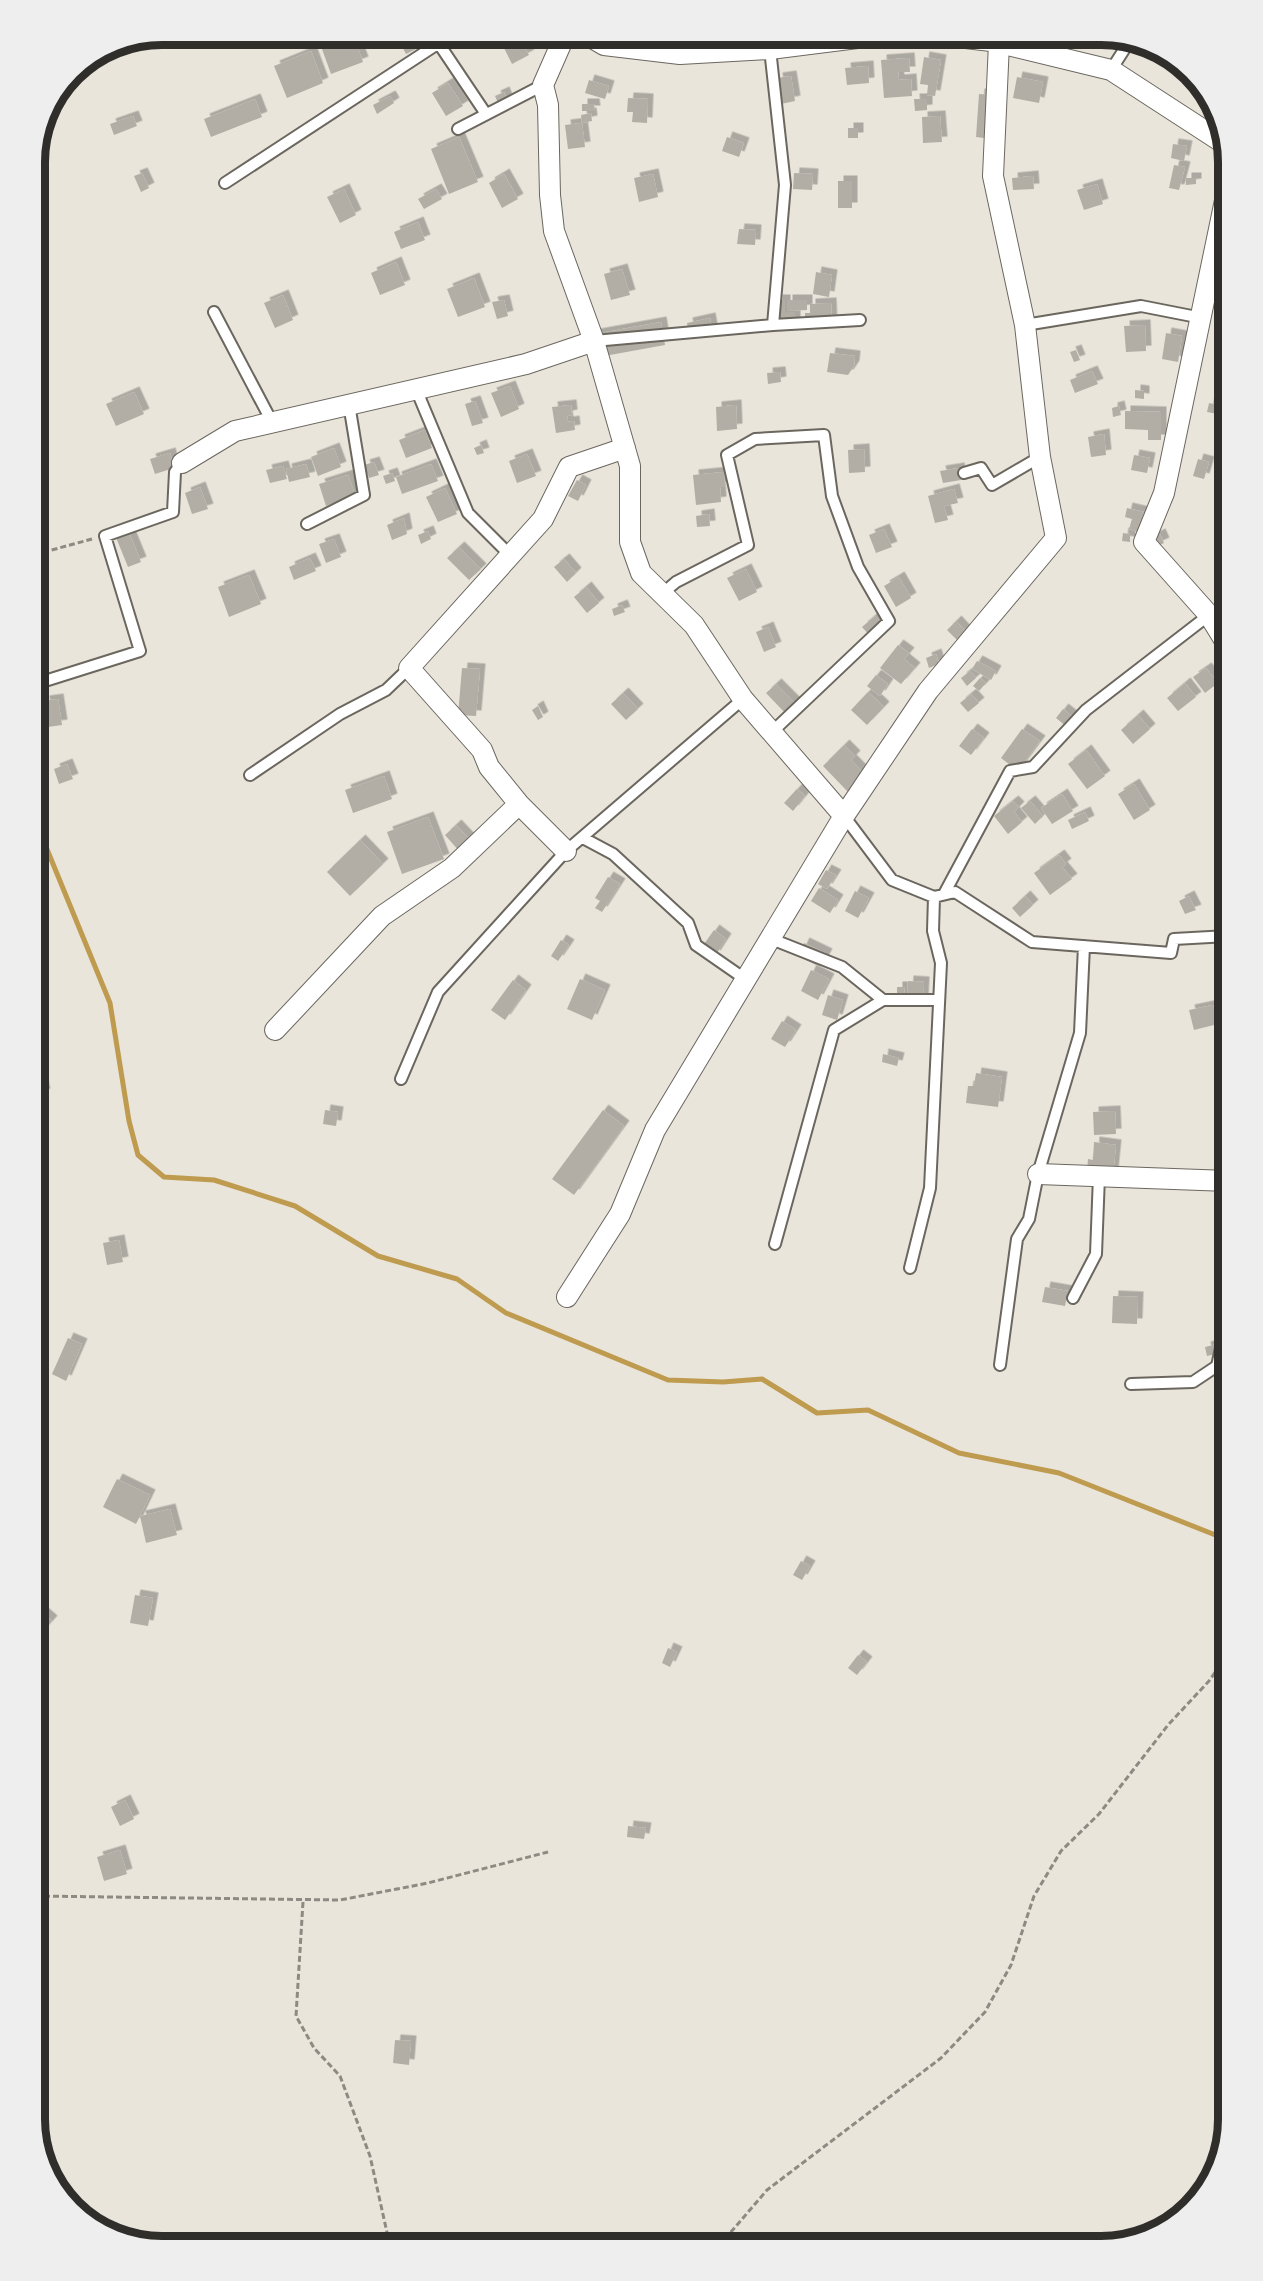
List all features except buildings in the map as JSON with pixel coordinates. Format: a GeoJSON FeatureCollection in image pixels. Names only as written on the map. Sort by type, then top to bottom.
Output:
{"type":"FeatureCollection","features":[{"type":"Feature","properties":{"kind":"street"},"geometry":{"type":"LineString","coordinates":[[561,45],[543,85],[548,105],[550,195],[554,231],[594,341],[630,466],[630,542],[641,573],[694,625],[743,699],[844,816]]}},
{"type":"Feature","properties":{"kind":"street"},"geometry":{"type":"LineString","coordinates":[[635,45],[680,54],[802,45]]}},
{"type":"Feature","properties":{"kind":"street"},"geometry":{"type":"LineString","coordinates":[[567,1297],[620,1214],[655,1130],[844,816],[928,691],[1056,538],[1040,456],[1025,325],[993,176],[993,45]]}},
{"type":"Feature","properties":{"kind":"street"},"geometry":{"type":"LineString","coordinates":[[1013,45],[1111,70],[1216,138]]}},
{"type":"Feature","properties":{"kind":"street"},"geometry":{"type":"LineString","coordinates":[[1218,237],[1164,493],[1144,542],[1209,615],[1218,630]]}},
{"type":"Feature","properties":{"kind":"street"},"geometry":{"type":"LineString","coordinates":[[182,463],[235,430],[526,364],[594,341]]}},
{"type":"Feature","properties":{"kind":"street"},"geometry":{"type":"LineString","coordinates":[[566,851],[519,804],[489,767],[482,750],[409,668],[543,519],[569,467],[625,448]]}},
{"type":"Feature","properties":{"kind":"street"},"geometry":{"type":"LineString","coordinates":[[275,1030],[382,916],[452,868],[519,804]]}},
{"type":"Feature","properties":{"kind":"street"},"geometry":{"type":"LineString","coordinates":[[1038,1174],[1218,1180]]}},
{"type":"Feature","properties":{"kind":"lane"},"geometry":{"type":"LineString","coordinates":[[225,183],[427,45]]}},
{"type":"Feature","properties":{"kind":"lane"},"geometry":{"type":"LineString","coordinates":[[440,45],[486,114]]}},
{"type":"Feature","properties":{"kind":"lane"},"geometry":{"type":"LineString","coordinates":[[1111,70],[1126,47]]}},
{"type":"Feature","properties":{"kind":"lane"},"geometry":{"type":"LineString","coordinates":[[770,49],[785,185],[773,325]]}},
{"type":"Feature","properties":{"kind":"lane"},"geometry":{"type":"LineString","coordinates":[[458,129],[543,85]]}},
{"type":"Feature","properties":{"kind":"lane"},"geometry":{"type":"LineString","coordinates":[[1025,325],[1141,306],[1202,318]]}},
{"type":"Feature","properties":{"kind":"lane"},"geometry":{"type":"LineString","coordinates":[[214,312],[272,422]]}},
{"type":"Feature","properties":{"kind":"lane"},"geometry":{"type":"LineString","coordinates":[[594,341],[773,325],[860,320]]}},
{"type":"Feature","properties":{"kind":"lane"},"geometry":{"type":"LineString","coordinates":[[416,389],[468,513],[510,555]]}},
{"type":"Feature","properties":{"kind":"lane"},"geometry":{"type":"LineString","coordinates":[[307,524],[364,495],[349,404]]}},
{"type":"Feature","properties":{"kind":"lane"},"geometry":{"type":"LineString","coordinates":[[662,594],[676,582],[748,545],[728,455],[754,439],[824,435],[832,496],[858,567],[889,621],[772,732]]}},
{"type":"Feature","properties":{"kind":"lane"},"geometry":{"type":"LineString","coordinates":[[964,473],[981,468],[992,485],[1040,456]]}},
{"type":"Feature","properties":{"kind":"lane"},"geometry":{"type":"LineString","coordinates":[[48,680],[140,651],[105,536],[173,512],[175,472],[182,463]]}},
{"type":"Feature","properties":{"kind":"lane"},"geometry":{"type":"LineString","coordinates":[[910,1268],[930,1188],[941,963],[933,931],[939,896],[1010,771],[1033,766],[1086,710],[1209,615]]}},
{"type":"Feature","properties":{"kind":"lane"},"geometry":{"type":"LineString","coordinates":[[250,774],[340,714],[386,690],[409,668]]}},
{"type":"Feature","properties":{"kind":"lane"},"geometry":{"type":"LineString","coordinates":[[401,1079],[438,992],[566,851],[743,699]]}},
{"type":"Feature","properties":{"kind":"lane"},"geometry":{"type":"LineString","coordinates":[[844,816],[892,880],[939,896],[955,892],[1032,942],[1171,953],[1174,939],[1218,937]]}},
{"type":"Feature","properties":{"kind":"lane"},"geometry":{"type":"LineString","coordinates":[[583,838],[613,854],[688,923],[696,945],[745,979]]}},
{"type":"Feature","properties":{"kind":"lane"},"geometry":{"type":"LineString","coordinates":[[769,938],[842,967],[883,1000]]}},
{"type":"Feature","properties":{"kind":"lane"},"geometry":{"type":"LineString","coordinates":[[1000,1365],[1017,1239],[1029,1219],[1038,1174],[1080,1033],[1084,946]]}},
{"type":"Feature","properties":{"kind":"lane"},"geometry":{"type":"LineString","coordinates":[[775,1244],[834,1030],[883,1000],[939,1000]]}},
{"type":"Feature","properties":{"kind":"lane"},"geometry":{"type":"LineString","coordinates":[[1074,1298],[1096,1254],[1099,1176]]}},
{"type":"Feature","properties":{"kind":"lane"},"geometry":{"type":"LineString","coordinates":[[1131,1384],[1193,1382],[1217,1366],[1218,1362]]}},
{"type":"Feature","properties":{"kind":"path"},"geometry":{"type":"LineString","coordinates":[[45,552],[105,536]]}},
{"type":"Feature","properties":{"kind":"path"},"geometry":{"type":"LineString","coordinates":[[728,2236],[767,2190],[941,2058],[985,2012],[1011,1965],[1034,1896],[1061,1851],[1099,1814],[1168,1725],[1218,1668]]}},
{"type":"Feature","properties":{"kind":"path"},"geometry":{"type":"LineString","coordinates":[[45,1896],[225,1897],[303,1901],[371,1895],[548,1852]]}},
{"type":"Feature","properties":{"kind":"path"},"geometry":{"type":"LineString","coordinates":[[303,1901],[296,2016],[314,2049],[340,2076],[370,2156],[388,2236]]}},
{"type":"Feature","properties":{"kind":"waterway"},"geometry":{"type":"LineString","coordinates":[[45,844],[110,1003],[129,1121],[138,1155],[164,1177],[214,1180],[295,1206],[378,1256],[457,1279],[506,1313],[668,1380],[723,1382],[762,1379],[817,1413],[868,1410],[959,1453],[1059,1473],[1218,1536]]}}]}
